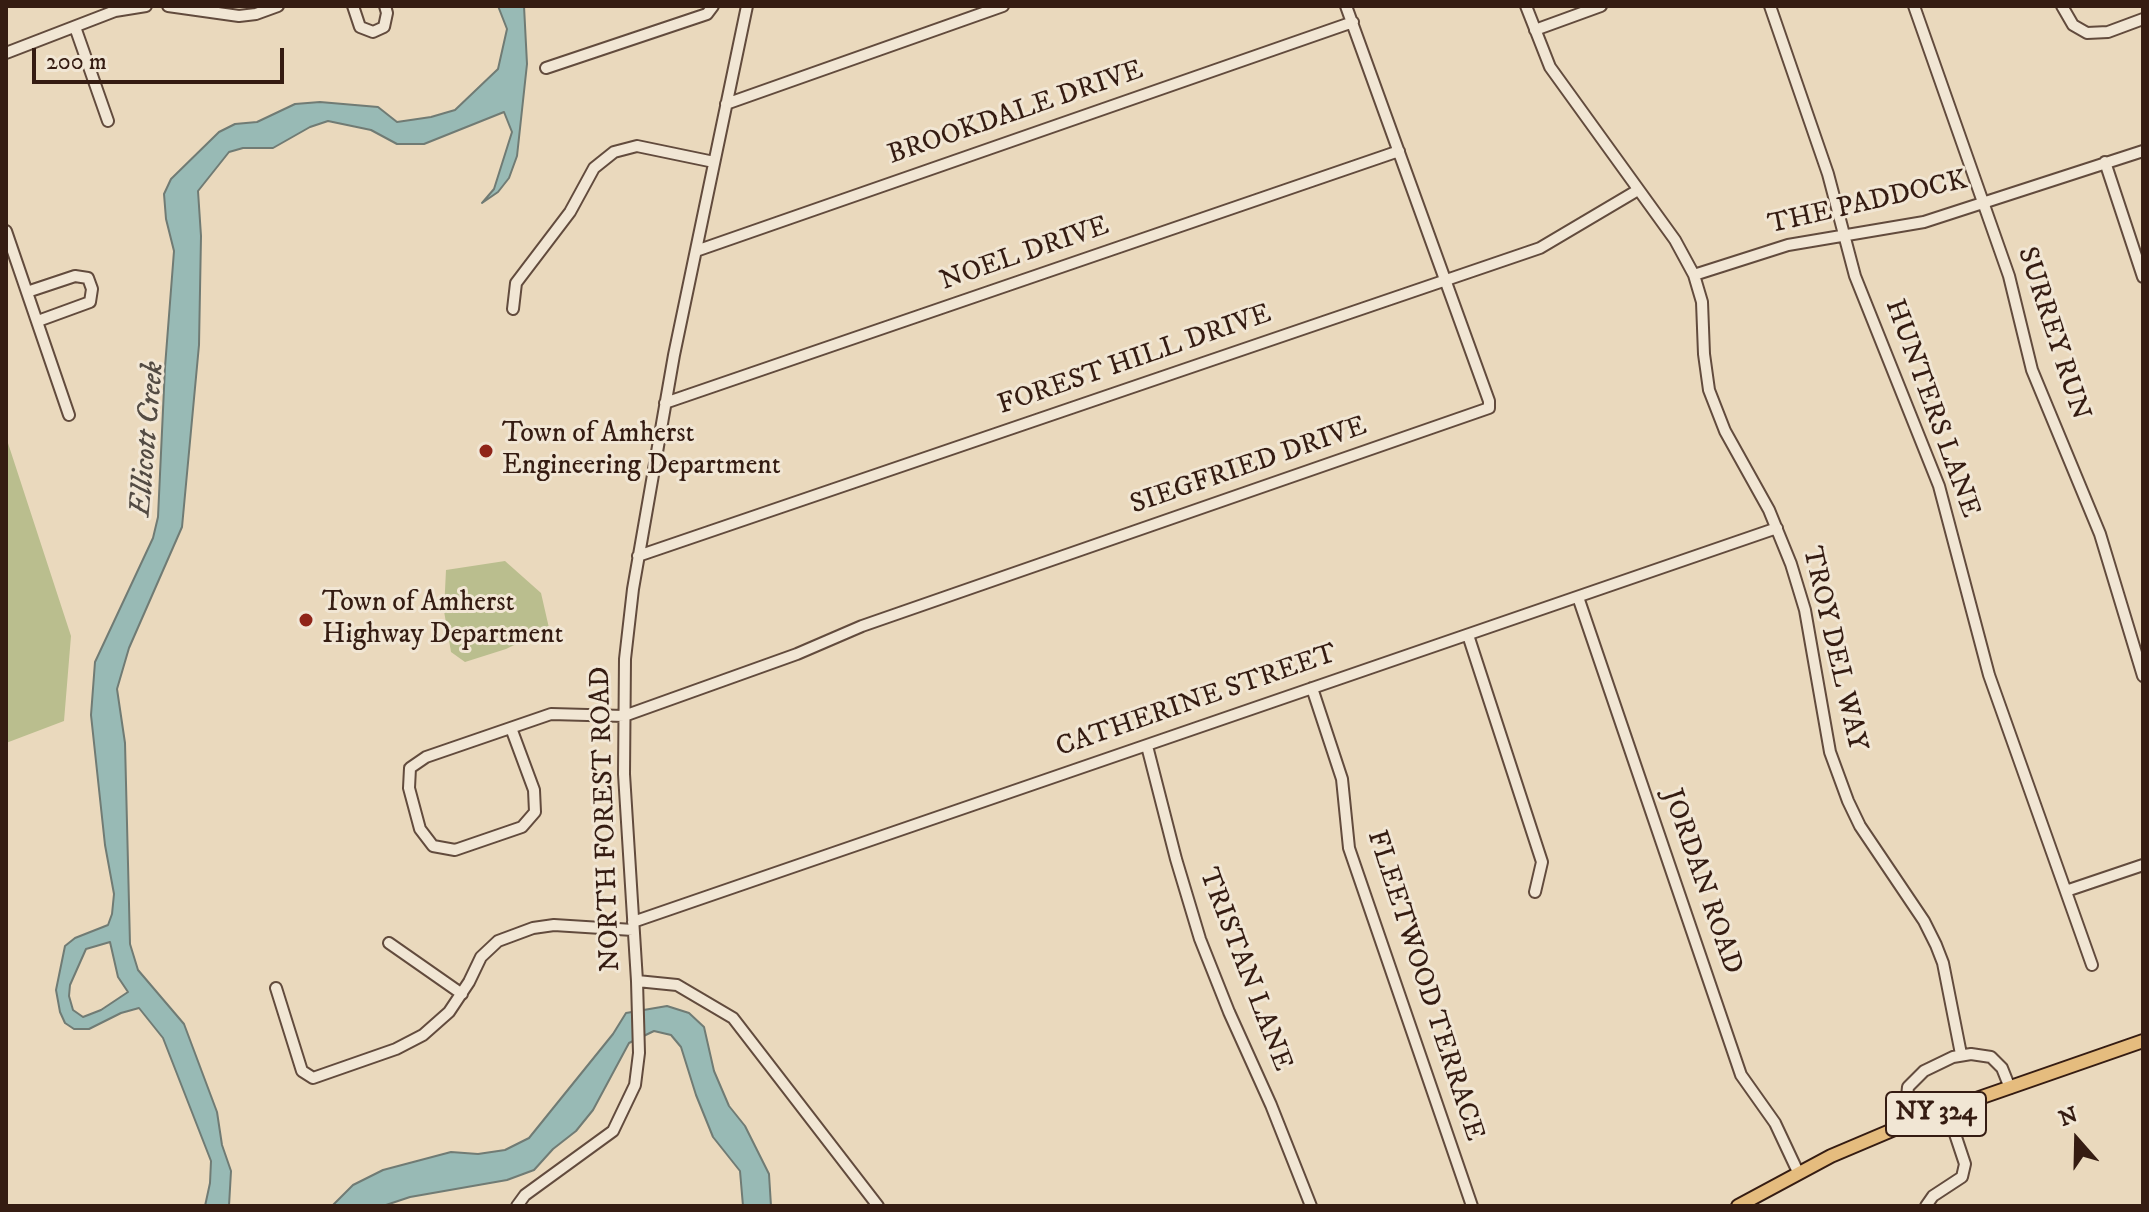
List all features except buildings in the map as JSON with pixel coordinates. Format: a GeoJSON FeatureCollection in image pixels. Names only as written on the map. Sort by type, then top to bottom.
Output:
{"type":"FeatureCollection","features":[{"type":"Feature","properties":{"kind":"main road","name":"NY 324"},"geometry":{"type":"LineString","coordinates":[[1738,1206],[1798,1172],[1916,1120],[2143,1041]]}},
{"type":"Feature","properties":{"kind":"street"},"geometry":{"type":"LineString","coordinates":[[6,53],[115,11],[146,6]]}},
{"type":"Feature","properties":{"kind":"street"},"geometry":{"type":"LineString","coordinates":[[168,6],[239,16],[278,6]]}},
{"type":"Feature","properties":{"kind":"street"},"geometry":{"type":"LineString","coordinates":[[353,6],[360,27],[373,32],[384,27],[385,6]]}},
{"type":"Feature","properties":{"kind":"street"},"geometry":{"type":"LineString","coordinates":[[546,68],[707,14],[713,6]]}},
{"type":"Feature","properties":{"kind":"street","name":"NORTH FOREST ROAD"},"geometry":{"type":"LineString","coordinates":[[517,1206],[525,1195],[613,1131],[635,1085],[639,1053],[624,716],[625,659],[638,556],[665,403],[747,6]]}},
{"type":"Feature","properties":{"kind":"street"},"geometry":{"type":"LineString","coordinates":[[726,104],[1003,6]]}},
{"type":"Feature","properties":{"kind":"street","name":"SIEGFRIED DRIVE"},"geometry":{"type":"LineString","coordinates":[[624,716],[797,654],[862,626],[1482,413],[1489,408],[1346,6]]}},
{"type":"Feature","properties":{"kind":"street","name":"TROY DEL WAY"},"geometry":{"type":"LineString","coordinates":[[1526,6],[1550,67],[1675,240],[1694,275],[1702,302],[1709,390],[1725,431],[1777,528],[1805,610],[1830,752],[1860,826],[1924,921],[1936,945],[1943,963],[1961,1054]]}},
{"type":"Feature","properties":{"kind":"street"},"geometry":{"type":"LineString","coordinates":[[1535,30],[1601,6]]}},
{"type":"Feature","properties":{"kind":"street","name":"HUNTERS LANE"},"geometry":{"type":"LineString","coordinates":[[1770,6],[1828,174],[1855,276],[1939,486],[1989,675],[2092,965]]}},
{"type":"Feature","properties":{"kind":"street","name":"SURREY RUN"},"geometry":{"type":"LineString","coordinates":[[1914,6],[2009,276],[2032,370],[2100,534],[2143,676]]}},
{"type":"Feature","properties":{"kind":"street"},"geometry":{"type":"LineString","coordinates":[[2062,6],[2073,25],[2087,33],[2108,32],[2143,19]]}},
{"type":"Feature","properties":{"kind":"street","name":"BROOKDALE DRIVE"},"geometry":{"type":"LineString","coordinates":[[696,251],[1353,22]]}},
{"type":"Feature","properties":{"kind":"street"},"geometry":{"type":"LineString","coordinates":[[75,27],[108,121]]}},
{"type":"Feature","properties":{"kind":"street"},"geometry":{"type":"LineString","coordinates":[[513,309],[516,283],[570,212],[594,168],[614,152],[637,146],[714,162]]}},
{"type":"Feature","properties":{"kind":"street","name":"NOEL DRIVE"},"geometry":{"type":"LineString","coordinates":[[665,403],[1399,151]]}},
{"type":"Feature","properties":{"kind":"street","name":"THE PADDOCK"},"geometry":{"type":"LineString","coordinates":[[1694,275],[1788,245],[1924,222],[2143,151]]}},
{"type":"Feature","properties":{"kind":"street"},"geometry":{"type":"LineString","coordinates":[[2105,162],[2143,277]]}},
{"type":"Feature","properties":{"kind":"street","name":"FOREST HILL DRIVE"},"geometry":{"type":"LineString","coordinates":[[638,556],[1540,248],[1638,190]]}},
{"type":"Feature","properties":{"kind":"street"},"geometry":{"type":"LineString","coordinates":[[6,231],[69,415]]}},
{"type":"Feature","properties":{"kind":"street"},"geometry":{"type":"LineString","coordinates":[[27,292],[75,276],[88,278],[92,289],[90,302],[38,321]]}},
{"type":"Feature","properties":{"kind":"street","name":"CATHERINE STREET"},"geometry":{"type":"LineString","coordinates":[[633,926],[1777,528]]}},
{"type":"Feature","properties":{"kind":"street","name":"JORDAN ROAD"},"geometry":{"type":"LineString","coordinates":[[1578,597],[1741,1075],[1775,1123],[1798,1172]]}},
{"type":"Feature","properties":{"kind":"street"},"geometry":{"type":"LineString","coordinates":[[1468,635],[1542,862],[1535,892]]}},
{"type":"Feature","properties":{"kind":"street","name":"FLEETWOOD TERRACE"},"geometry":{"type":"LineString","coordinates":[[1312,688],[1342,779],[1349,848],[1472,1206]]}},
{"type":"Feature","properties":{"kind":"street"},"geometry":{"type":"LineString","coordinates":[[511,728],[534,790],[535,812],[522,827],[455,850],[433,846],[420,829],[409,788],[410,768],[426,757],[551,714],[624,716]]}},
{"type":"Feature","properties":{"kind":"street","name":"TRISTAN LANE"},"geometry":{"type":"LineString","coordinates":[[1147,746],[1176,859],[1204,949],[1311,1206]]}},
{"type":"Feature","properties":{"kind":"street"},"geometry":{"type":"LineString","coordinates":[[2066,891],[2143,865]]}},
{"type":"Feature","properties":{"kind":"street"},"geometry":{"type":"LineString","coordinates":[[276,988],[302,1071],[313,1078],[408,1044],[437,1025],[462,994],[481,957],[498,941],[533,928],[554,925],[633,926]]}},
{"type":"Feature","properties":{"kind":"street"},"geometry":{"type":"LineString","coordinates":[[389,943],[462,994]]}},
{"type":"Feature","properties":{"kind":"street"},"geometry":{"type":"LineString","coordinates":[[637,981],[677,985],[733,1018],[878,1206]]}},
{"type":"Feature","properties":{"kind":"street"},"geometry":{"type":"LineString","coordinates":[[1916,1120],[1907,1097],[1908,1087],[1914,1079],[1941,1061],[1961,1054],[1981,1055],[1998,1061],[2010,1088]]}},
{"type":"Feature","properties":{"kind":"street"},"geometry":{"type":"LineString","coordinates":[[1926,1206],[1933,1196],[1962,1177],[1965,1164],[1947,1110]]}},
{"type":"Feature","properties":{"kind":"green space"},"geometry":{"type":"Polygon","coordinates":[[[6,437],[71,636],[64,721],[6,743],[6,437]]]}},
{"type":"Feature","properties":{"kind":"green space"},"geometry":{"type":"Polygon","coordinates":[[[505,561],[541,593],[549,628],[506,649],[465,662],[451,652],[444,611],[446,570],[505,561]]]}},
{"type":"Feature","properties":{"kind":"water"},"geometry":{"type":"Polygon","coordinates":[[[498,6],[524,6],[527,64],[517,156],[509,178],[498,192],[482,203],[494,189],[512,132],[504,112],[424,144],[397,144],[371,130],[328,121],[310,127],[273,148],[243,148],[229,152],[198,191],[201,236],[199,345],[182,527],[129,648],[117,689],[125,743],[130,944],[138,970],[184,1024],[217,1112],[222,1145],[231,1171],[229,1206],[205,1206],[211,1161],[163,1038],[139,1008],[89,1029],[74,1029],[65,1023],[56,990],[65,946],[75,938],[108,925],[112,914],[114,894],[105,845],[91,715],[95,662],[153,538],[158,517],[174,251],[164,194],[171,179],[219,132],[235,124],[257,122],[295,104],[320,102],[378,107],[397,122],[455,110],[498,69],[507,29],[498,6]],[[110,942],[86,949],[70,985],[73,1010],[83,1017],[101,1010],[128,992],[118,977],[110,942]]]}},
{"type":"Feature","properties":{"kind":"water"},"geometry":{"type":"Polygon","coordinates":[[[667,1006],[689,1013],[704,1027],[714,1071],[729,1106],[745,1126],[769,1174],[771,1206],[743,1206],[740,1171],[713,1137],[681,1047],[671,1035],[654,1031],[629,1043],[593,1110],[576,1131],[553,1149],[534,1170],[507,1180],[410,1197],[383,1206],[332,1206],[353,1185],[383,1170],[451,1152],[478,1154],[505,1150],[529,1138],[613,1034],[626,1013],[667,1006]]]}},
{"type":"Feature","properties":{"kind":"place","name":"Town of Amherst Engineering Department"},"geometry":{"type":"Point","coordinates":[486,451]}},
{"type":"Feature","properties":{"kind":"place","name":"Town of Amherst Highway Department"},"geometry":{"type":"Point","coordinates":[306,620]}},
{"type":"Feature","properties":{"kind":"water label","name":"Ellicott Creek"},"geometry":{"type":"Point","coordinates":[149,439]}}]}
